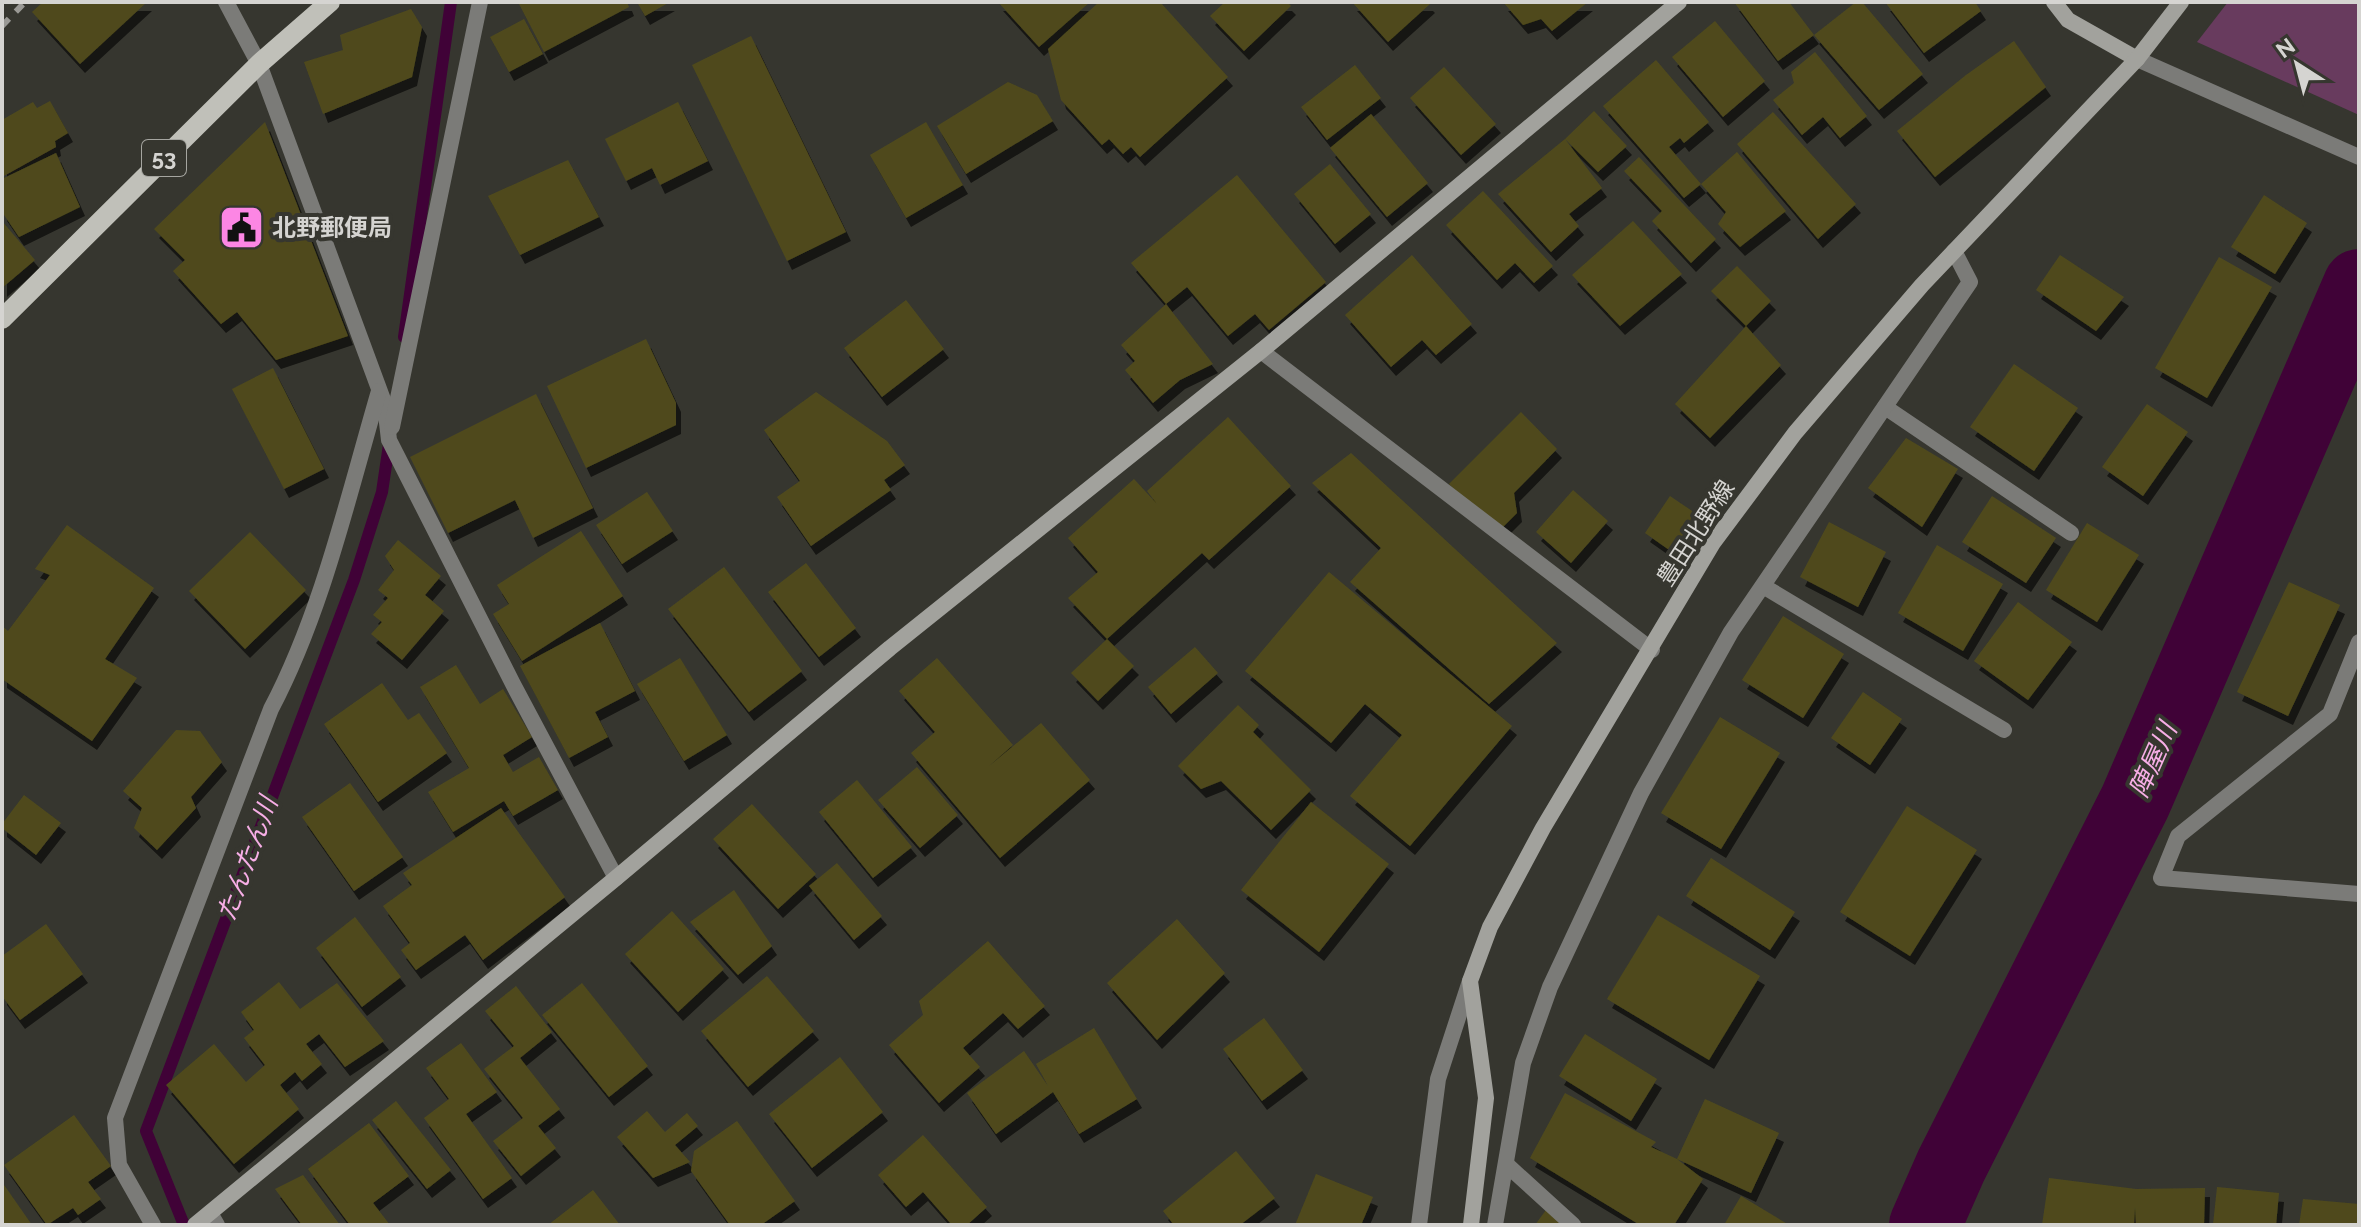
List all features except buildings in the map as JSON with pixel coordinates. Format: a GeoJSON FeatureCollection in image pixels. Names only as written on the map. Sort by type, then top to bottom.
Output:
{"type":"FeatureCollection","features":[{"type":"Feature","properties":{"kind":"main road","name":"53"},"geometry":{"type":"LineString","coordinates":[[2,319],[259,64],[330,2]]}},
{"type":"Feature","properties":{"kind":"street"},"geometry":{"type":"LineString","coordinates":[[226,2],[259,64],[382,398],[389,440],[616,878]]}},
{"type":"Feature","properties":{"kind":"street"},"geometry":{"type":"LineString","coordinates":[[389,440],[480,2]]}},
{"type":"Feature","properties":{"kind":"street"},"geometry":{"type":"LineString","coordinates":[[205,1221],[890,648],[1261,351],[1679,2]]}},
{"type":"Feature","properties":{"kind":"street"},"geometry":{"type":"LineString","coordinates":[[2054,2],[2068,20],[2137,59],[2354,155]]}},
{"type":"Feature","properties":{"kind":"street","name":"豊田北野線"},"geometry":{"type":"LineString","coordinates":[[1471,1225],[1486,1098],[1470,981],[1490,927],[1543,828],[1652,650],[1713,543],[1795,433],[1954,251],[2137,59],[2181,2]]}},
{"type":"Feature","properties":{"kind":"street"},"geometry":{"type":"LineString","coordinates":[[1495,1225],[1523,1063],[1550,987],[1641,793],[1731,632],[1970,282],[1954,251]]}},
{"type":"Feature","properties":{"kind":"street"},"geometry":{"type":"LineString","coordinates":[[1261,351],[1652,650]]}},
{"type":"Feature","properties":{"kind":"street"},"geometry":{"type":"LineString","coordinates":[[153,1225],[119,1165],[115,1118],[271,709],[292,668],[382,398]]}},
{"type":"Feature","properties":{"kind":"street"},"geometry":{"type":"LineString","coordinates":[[1885,407],[2071,533]]}},
{"type":"Feature","properties":{"kind":"street"},"geometry":{"type":"LineString","coordinates":[[1763,586],[2004,730]]}},
{"type":"Feature","properties":{"kind":"street"},"geometry":{"type":"LineString","coordinates":[[2359,642],[2330,714],[2178,836],[2161,878],[2359,894]]}},
{"type":"Feature","properties":{"kind":"street"},"geometry":{"type":"LineString","coordinates":[[1419,1225],[1438,1079],[1470,981]]}},
{"type":"Feature","properties":{"kind":"street"},"geometry":{"type":"LineString","coordinates":[[1506,1164],[1573,1225]]}},
{"type":"Feature","properties":{"kind":"shaded area"},"geometry":{"type":"Polygon","coordinates":[[[2228,2],[2359,2],[2359,115],[2197,42],[2228,2]]]}},
{"type":"Feature","properties":{"kind":"waterway"},"geometry":{"type":"LineString","coordinates":[[404,337],[451,2]]}},
{"type":"Feature","properties":{"kind":"waterway","name":"陣屋川"},"geometry":{"type":"LineString","coordinates":[[1925,1225],[1951,1166],[2135,802],[2359,285]]}},
{"type":"Feature","properties":{"kind":"waterway","name":"たんたん川"},"geometry":{"type":"LineString","coordinates":[[184,1225],[146,1131],[354,580],[382,492],[390,438]]}},
{"type":"Feature","properties":{"kind":"railway"},"geometry":{"type":"LineString","coordinates":[[2,26],[25,2]]}},
{"type":"Feature","properties":{"kind":"place","name":"北野郵便局"},"geometry":{"type":"Point","coordinates":[241,228]}}]}
